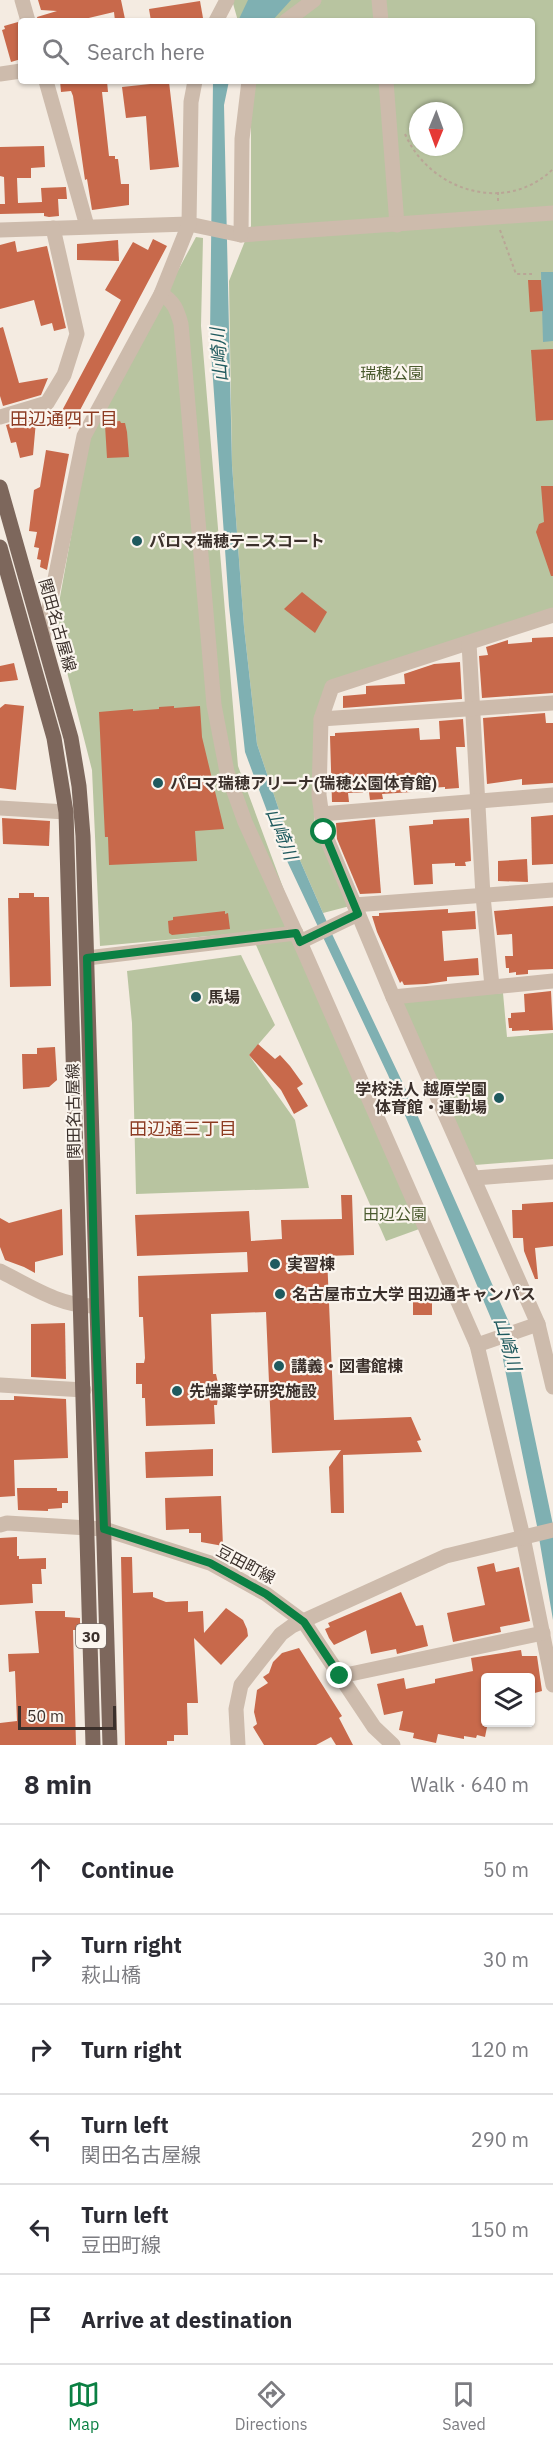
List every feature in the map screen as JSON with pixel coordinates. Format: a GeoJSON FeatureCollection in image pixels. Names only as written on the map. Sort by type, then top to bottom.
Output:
{"type":"FeatureCollection","features":[{"type":"Feature","properties":{"kind":"main road","name":"関田名古屋線"},"geometry":{"type":"LineString","coordinates":[[0,487],[71,738],[79,786],[83,836],[87,958],[88,1306],[84,1390],[93,1745]]}},
{"type":"Feature","properties":{"kind":"main road","name":"関田名古屋線"},"geometry":{"type":"LineString","coordinates":[[0,547],[54,738],[66,812],[88,1306],[104,1529],[110,1745]]}},
{"type":"Feature","properties":{"kind":"street"},"geometry":{"type":"LineString","coordinates":[[22,0],[27,18]]}},
{"type":"Feature","properties":{"kind":"street"},"geometry":{"type":"LineString","coordinates":[[218,18],[227,0]]}},
{"type":"Feature","properties":{"kind":"street"},"geometry":{"type":"LineString","coordinates":[[290,18],[314,0]]}},
{"type":"Feature","properties":{"kind":"street"},"geometry":{"type":"LineString","coordinates":[[380,0],[381,18]]}},
{"type":"Feature","properties":{"kind":"street"},"geometry":{"type":"LineString","coordinates":[[0,74],[18,71]]}},
{"type":"Feature","properties":{"kind":"street"},"geometry":{"type":"LineString","coordinates":[[47,84],[87,226]]}},
{"type":"Feature","properties":{"kind":"street"},"geometry":{"type":"LineString","coordinates":[[43,639],[84,436],[161,294],[192,224],[191,102],[194,84]]}},
{"type":"Feature","properties":{"kind":"street"},"geometry":{"type":"LineString","coordinates":[[238,234],[242,139],[249,84]]}},
{"type":"Feature","properties":{"kind":"street"},"geometry":{"type":"LineString","coordinates":[[386,84],[397,225]]}},
{"type":"Feature","properties":{"kind":"street"},"geometry":{"type":"LineString","coordinates":[[0,230],[192,224],[238,234],[553,213]]}},
{"type":"Feature","properties":{"kind":"street"},"geometry":{"type":"LineString","coordinates":[[0,417],[47,404],[64,375],[77,334],[53,228]]}},
{"type":"Feature","properties":{"kind":"street"},"geometry":{"type":"LineString","coordinates":[[161,294],[170,299],[177,309],[181,324],[214,705],[227,772],[245,822],[301,938],[480,1344],[526,1536],[553,1685]]}},
{"type":"Feature","properties":{"kind":"street"},"geometry":{"type":"LineString","coordinates":[[553,615],[332,687],[321,719],[319,795],[324,832],[354,913],[475,1178],[535,1325],[553,1387]]}},
{"type":"Feature","properties":{"kind":"street"},"geometry":{"type":"LineString","coordinates":[[469,643],[483,896],[492,986]]}},
{"type":"Feature","properties":{"kind":"street"},"geometry":{"type":"LineString","coordinates":[[321,719],[553,703]]}},
{"type":"Feature","properties":{"kind":"street"},"geometry":{"type":"LineString","coordinates":[[321,814],[553,795]]}},
{"type":"Feature","properties":{"kind":"street"},"geometry":{"type":"LineString","coordinates":[[0,808],[66,812]]}},
{"type":"Feature","properties":{"kind":"street"},"geometry":{"type":"LineString","coordinates":[[87,958],[301,938],[354,913],[483,896],[553,891]]}},
{"type":"Feature","properties":{"kind":"street"},"geometry":{"type":"LineString","coordinates":[[393,997],[553,981]]}},
{"type":"Feature","properties":{"kind":"street"},"geometry":{"type":"LineString","coordinates":[[475,1178],[553,1172]]}},
{"type":"Feature","properties":{"kind":"street"},"geometry":{"type":"LineString","coordinates":[[0,1271],[60,1300],[88,1306]]}},
{"type":"Feature","properties":{"kind":"street"},"geometry":{"type":"LineString","coordinates":[[480,1344],[535,1325]]}},
{"type":"Feature","properties":{"kind":"street"},"geometry":{"type":"LineString","coordinates":[[0,1385],[84,1390]]}},
{"type":"Feature","properties":{"kind":"street","name":"豆田町線"},"geometry":{"type":"LineString","coordinates":[[0,1525],[104,1529],[210,1563],[266,1594],[304,1622],[374,1727],[393,1745]]}},
{"type":"Feature","properties":{"kind":"street"},"geometry":{"type":"LineString","coordinates":[[238,1745],[236,1709],[241,1685],[281,1634],[292,1626],[446,1556],[553,1530]]}},
{"type":"Feature","properties":{"kind":"street"},"geometry":{"type":"LineString","coordinates":[[340,1676],[543,1633]]}},
{"type":"Feature","properties":{"kind":"path"},"geometry":{"type":"LineString","coordinates":[[403,129],[418,157],[442,179],[468,190],[498,192],[527,187],[553,170]]}},
{"type":"Feature","properties":{"kind":"path"},"geometry":{"type":"LineString","coordinates":[[498,192],[499,212]]}},
{"type":"Feature","properties":{"kind":"path"},"geometry":{"type":"LineString","coordinates":[[500,222],[501,235],[516,274],[532,274]]}},
{"type":"Feature","properties":{"kind":"green space","name":"瑞穂公園"},"geometry":{"type":"Polygon","coordinates":[[[232,0],[553,0],[553,615],[332,687],[321,719],[314,828],[350,906],[323,913],[282,819],[257,744],[244,627],[232,465],[229,281],[251,226],[251,84],[535,84],[535,18],[237,18],[232,0]]]}},
{"type":"Feature","properties":{"kind":"green space"},"geometry":{"type":"Polygon","coordinates":[[[196,237],[203,238],[201,326],[238,766],[298,928],[100,946],[92,770],[55,625],[89,436],[196,237]]]}},
{"type":"Feature","properties":{"kind":"green space","name":"田辺公園"},"geometry":{"type":"Polygon","coordinates":[[[294,938],[422,1228],[386,1241],[256,945],[294,938]]]}},
{"type":"Feature","properties":{"kind":"green space"},"geometry":{"type":"Polygon","coordinates":[[[241,955],[275,1025],[249,1055],[295,1120],[309,1188],[136,1194],[132,1023],[127,971],[241,955]]]}},
{"type":"Feature","properties":{"kind":"green space","name":"学校法人 越原学園 体育館・運動場"},"geometry":{"type":"Polygon","coordinates":[[[503,993],[507,1037],[553,1033],[553,1159],[475,1165],[401,1000],[503,993]]]}},
{"type":"Feature","properties":{"kind":"water"},"geometry":{"type":"Polygon","coordinates":[[[248,0],[291,0],[275,18],[239,18],[248,0]]]}},
{"type":"Feature","properties":{"kind":"water","name":"山崎川"},"geometry":{"type":"Polygon","coordinates":[[[213,84],[228,84],[224,105],[232,465],[244,627],[257,744],[282,819],[333,936],[408,1094],[512,1329],[553,1525],[553,1620],[537,1526],[498,1335],[388,1075],[280,846],[245,752],[229,606],[210,337],[213,84]]]}},
{"type":"Feature","properties":{"kind":"water"},"geometry":{"type":"Polygon","coordinates":[[[541,272],[553,272],[553,341],[543,342],[541,272]]]}},
{"type":"Feature","properties":{"kind":"building"},"geometry":{"type":"Polygon","coordinates":[[[38,0],[121,0],[125,18],[115,18],[114,12],[89,18],[37,18],[57,11],[41,10],[38,0]]]}},
{"type":"Feature","properties":{"kind":"building"},"geometry":{"type":"Polygon","coordinates":[[[200,1],[203,18],[150,18],[149,9],[200,1]]]}},
{"type":"Feature","properties":{"kind":"building"},"geometry":{"type":"Polygon","coordinates":[[[18,22],[18,60],[11,62],[2,30],[5,29],[4,26],[18,22]]]}},
{"type":"Feature","properties":{"kind":"building"},"geometry":{"type":"Polygon","coordinates":[[[60,84],[107,84],[108,92],[102,92],[109,156],[115,156],[115,159],[118,159],[121,184],[129,184],[129,205],[92,210],[87,179],[85,180],[73,96],[71,91],[61,92],[60,84]]]}},
{"type":"Feature","properties":{"kind":"building"},"geometry":{"type":"Polygon","coordinates":[[[169,84],[179,167],[150,170],[146,116],[126,118],[122,87],[169,84]]]}},
{"type":"Feature","properties":{"kind":"building"},"geometry":{"type":"Polygon","coordinates":[[[44,146],[45,167],[31,168],[31,178],[17,178],[18,203],[42,202],[41,188],[66,187],[67,199],[58,199],[59,216],[44,216],[44,213],[0,214],[0,204],[5,204],[4,177],[0,176],[0,147],[44,146]]]}},
{"type":"Feature","properties":{"kind":"building"},"geometry":{"type":"Polygon","coordinates":[[[153,239],[167,246],[70,429],[56,422],[121,300],[105,290],[133,242],[148,250],[153,239]]]}},
{"type":"Feature","properties":{"kind":"building"},"geometry":{"type":"Polygon","coordinates":[[[118,240],[119,261],[77,260],[77,244],[118,240]]]}},
{"type":"Feature","properties":{"kind":"building"},"geometry":{"type":"Polygon","coordinates":[[[15,241],[17,252],[47,246],[66,328],[54,331],[52,323],[41,326],[34,300],[0,309],[0,245],[15,241]]]}},
{"type":"Feature","properties":{"kind":"building"},"geometry":{"type":"Polygon","coordinates":[[[528,280],[541,280],[543,311],[530,312],[528,280]]]}},
{"type":"Feature","properties":{"kind":"building"},"geometry":{"type":"Polygon","coordinates":[[[3,327],[19,383],[48,378],[41,395],[3,406],[0,396],[0,328],[3,327]]]}},
{"type":"Feature","properties":{"kind":"building"},"geometry":{"type":"Polygon","coordinates":[[[553,349],[553,420],[536,421],[531,350],[553,349]]]}},
{"type":"Feature","properties":{"kind":"building"},"geometry":{"type":"Polygon","coordinates":[[[22,420],[36,421],[33,455],[20,458],[16,442],[11,443],[6,425],[22,420]]]}},
{"type":"Feature","properties":{"kind":"building"},"geometry":{"type":"Polygon","coordinates":[[[109,422],[125,423],[129,457],[107,458],[105,425],[110,425],[109,422]]]}},
{"type":"Feature","properties":{"kind":"building"},"geometry":{"type":"Polygon","coordinates":[[[46,450],[69,454],[47,570],[40,567],[41,560],[37,559],[39,548],[34,547],[37,532],[29,531],[34,490],[40,487],[46,450]]]}},
{"type":"Feature","properties":{"kind":"building"},"geometry":{"type":"Polygon","coordinates":[[[541,486],[553,486],[553,576],[551,576],[536,532],[539,524],[544,522],[541,486]]]}},
{"type":"Feature","properties":{"kind":"building"},"geometry":{"type":"Polygon","coordinates":[[[302,592],[327,612],[315,633],[284,609],[302,592]]]}},
{"type":"Feature","properties":{"kind":"building"},"geometry":{"type":"Polygon","coordinates":[[[553,637],[553,693],[482,698],[479,656],[488,655],[486,647],[508,640],[508,644],[532,642],[532,638],[553,637]]]}},
{"type":"Feature","properties":{"kind":"building"},"geometry":{"type":"Polygon","coordinates":[[[460,662],[462,699],[343,708],[343,696],[366,694],[366,686],[405,684],[404,674],[434,664],[460,662]]]}},
{"type":"Feature","properties":{"kind":"building"},"geometry":{"type":"Polygon","coordinates":[[[14,663],[18,680],[0,682],[0,666],[14,663]]]}},
{"type":"Feature","properties":{"kind":"building"},"geometry":{"type":"Polygon","coordinates":[[[5,704],[24,706],[16,790],[0,788],[0,708],[5,704]]]}},
{"type":"Feature","properties":{"kind":"building","name":"パロマ瑞穂アリーナ(瑞穂公園体育館)"},"geometry":{"type":"Polygon","coordinates":[[[174,706],[174,708],[200,706],[202,737],[224,829],[195,831],[197,861],[109,865],[108,837],[105,837],[99,712],[174,706]]]}},
{"type":"Feature","properties":{"kind":"building"},"geometry":{"type":"Polygon","coordinates":[[[545,713],[546,723],[553,723],[553,783],[522,785],[522,779],[487,784],[483,718],[545,713]]]}},
{"type":"Feature","properties":{"kind":"building"},"geometry":{"type":"Polygon","coordinates":[[[463,719],[465,747],[456,747],[459,788],[412,789],[412,792],[382,794],[383,799],[370,800],[369,792],[348,793],[349,802],[332,802],[330,736],[335,736],[335,733],[419,728],[420,740],[440,739],[439,721],[463,719]]]}},
{"type":"Feature","properties":{"kind":"building"},"geometry":{"type":"Polygon","coordinates":[[[553,815],[553,864],[532,865],[531,817],[553,815]]]}},
{"type":"Feature","properties":{"kind":"building"},"geometry":{"type":"Polygon","coordinates":[[[2,818],[50,821],[49,846],[3,844],[2,818]]]}},
{"type":"Feature","properties":{"kind":"building"},"geometry":{"type":"Polygon","coordinates":[[[469,818],[471,861],[465,862],[466,866],[455,866],[455,863],[432,864],[433,884],[414,885],[409,826],[433,824],[433,820],[469,818]]]}},
{"type":"Feature","properties":{"kind":"building"},"geometry":{"type":"Polygon","coordinates":[[[375,819],[381,893],[360,894],[337,839],[336,823],[375,819]]]}},
{"type":"Feature","properties":{"kind":"building"},"geometry":{"type":"Polygon","coordinates":[[[527,859],[528,882],[498,881],[498,861],[527,859]]]}},
{"type":"Feature","properties":{"kind":"building"},"geometry":{"type":"Polygon","coordinates":[[[19,893],[34,893],[34,897],[49,897],[51,986],[10,987],[8,898],[19,898],[19,893]]]}},
{"type":"Feature","properties":{"kind":"building"},"geometry":{"type":"Polygon","coordinates":[[[553,906],[553,969],[528,970],[528,974],[509,973],[505,956],[513,956],[512,934],[497,935],[494,911],[553,906]]]}},
{"type":"Feature","properties":{"kind":"building"},"geometry":{"type":"Polygon","coordinates":[[[448,909],[448,913],[475,911],[476,929],[442,931],[444,961],[478,958],[479,975],[447,977],[447,981],[426,984],[404,985],[402,981],[400,983],[372,916],[379,916],[379,913],[448,909]]]}},
{"type":"Feature","properties":{"kind":"building"},"geometry":{"type":"Polygon","coordinates":[[[225,911],[225,914],[228,913],[230,929],[172,935],[169,933],[168,921],[173,920],[173,917],[225,911]]]}},
{"type":"Feature","properties":{"kind":"building"},"geometry":{"type":"Polygon","coordinates":[[[551,991],[553,1030],[512,1031],[512,1028],[509,1028],[508,1018],[511,1018],[511,1013],[525,1012],[524,994],[551,991]]]}},
{"type":"Feature","properties":{"kind":"building"},"geometry":{"type":"Polygon","coordinates":[[[258,1044],[275,1059],[280,1055],[290,1066],[303,1084],[297,1088],[308,1106],[294,1114],[281,1090],[249,1055],[258,1044]]]}},
{"type":"Feature","properties":{"kind":"building"},"geometry":{"type":"Polygon","coordinates":[[[55,1047],[57,1080],[49,1087],[23,1089],[22,1054],[37,1054],[37,1048],[55,1047]]]}},
{"type":"Feature","properties":{"kind":"building"},"geometry":{"type":"Polygon","coordinates":[[[341,1195],[352,1195],[354,1255],[327,1256],[334,1420],[411,1417],[421,1440],[417,1441],[422,1452],[343,1455],[344,1513],[331,1513],[329,1467],[341,1450],[272,1453],[266,1312],[211,1314],[213,1374],[216,1374],[219,1388],[217,1405],[214,1405],[215,1424],[146,1426],[142,1384],[136,1384],[136,1363],[144,1363],[145,1358],[143,1317],[139,1317],[138,1276],[248,1272],[247,1252],[137,1256],[135,1215],[249,1211],[251,1241],[282,1239],[281,1220],[342,1219],[341,1195]]]}},
{"type":"Feature","properties":{"kind":"building"},"geometry":{"type":"Polygon","coordinates":[[[553,1202],[553,1246],[535,1248],[538,1279],[535,1279],[524,1251],[523,1238],[513,1238],[512,1210],[522,1210],[522,1204],[553,1202]]]}},
{"type":"Feature","properties":{"kind":"building"},"geometry":{"type":"Polygon","coordinates":[[[62,1209],[63,1255],[35,1262],[35,1273],[5,1260],[0,1247],[0,1218],[9,1223],[62,1209]]]}},
{"type":"Feature","properties":{"kind":"building"},"geometry":{"type":"Polygon","coordinates":[[[413,1300],[432,1300],[432,1315],[413,1315],[413,1300]]]}},
{"type":"Feature","properties":{"kind":"building"},"geometry":{"type":"Polygon","coordinates":[[[65,1323],[66,1379],[31,1377],[31,1324],[65,1323]]]}},
{"type":"Feature","properties":{"kind":"building"},"geometry":{"type":"Polygon","coordinates":[[[14,1396],[66,1399],[68,1458],[14,1460],[15,1496],[0,1497],[0,1400],[14,1400],[14,1396]]]}},
{"type":"Feature","properties":{"kind":"building"},"geometry":{"type":"Polygon","coordinates":[[[213,1449],[213,1476],[146,1478],[145,1452],[213,1449]]]}},
{"type":"Feature","properties":{"kind":"building"},"geometry":{"type":"Polygon","coordinates":[[[17,1488],[57,1488],[57,1491],[68,1491],[68,1503],[62,1503],[62,1508],[48,1509],[48,1511],[18,1510],[17,1488]]]}},
{"type":"Feature","properties":{"kind":"building"},"geometry":{"type":"Polygon","coordinates":[[[221,1496],[223,1546],[201,1542],[201,1533],[189,1533],[189,1529],[166,1530],[165,1498],[221,1496]]]}},
{"type":"Feature","properties":{"kind":"building"},"geometry":{"type":"Polygon","coordinates":[[[17,1537],[19,1559],[46,1558],[46,1569],[41,1569],[42,1584],[32,1584],[33,1603],[0,1605],[0,1538],[17,1537]]]}},
{"type":"Feature","properties":{"kind":"building"},"geometry":{"type":"Polygon","coordinates":[[[121,1557],[132,1557],[133,1593],[153,1592],[153,1597],[166,1602],[188,1601],[188,1612],[203,1611],[204,1633],[226,1608],[243,1620],[247,1629],[248,1636],[221,1665],[194,1638],[198,1703],[187,1703],[188,1735],[174,1735],[174,1741],[167,1741],[167,1745],[125,1745],[121,1557]]]}},
{"type":"Feature","properties":{"kind":"building"},"geometry":{"type":"Polygon","coordinates":[[[494,1563],[496,1572],[519,1567],[530,1621],[500,1627],[501,1632],[453,1642],[447,1613],[485,1605],[477,1567],[494,1563]]]}},
{"type":"Feature","properties":{"kind":"building"},"geometry":{"type":"Polygon","coordinates":[[[401,1592],[416,1626],[423,1625],[428,1646],[397,1654],[396,1649],[371,1654],[366,1630],[334,1645],[329,1638],[325,1629],[330,1627],[328,1623],[401,1592]]]}},
{"type":"Feature","properties":{"kind":"building"},"geometry":{"type":"Polygon","coordinates":[[[35,1611],[65,1611],[65,1617],[80,1618],[80,1630],[73,1630],[76,1745],[0,1745],[0,1723],[17,1721],[15,1671],[9,1672],[8,1654],[39,1653],[35,1611]]]}},
{"type":"Feature","properties":{"kind":"building"},"geometry":{"type":"Polygon","coordinates":[[[299,1648],[342,1716],[339,1718],[353,1745],[336,1745],[331,1737],[316,1745],[264,1745],[253,1727],[257,1724],[254,1712],[257,1690],[268,1683],[263,1677],[269,1673],[273,1662],[282,1653],[299,1648]]]}},
{"type":"Feature","properties":{"kind":"building"},"geometry":{"type":"Polygon","coordinates":[[[521,1650],[522,1656],[537,1656],[542,1691],[535,1693],[535,1673],[481,1673],[481,1727],[487,1727],[485,1737],[464,1736],[464,1739],[438,1734],[436,1743],[413,1738],[414,1733],[399,1730],[403,1711],[384,1715],[377,1684],[404,1678],[406,1689],[435,1683],[435,1679],[473,1671],[471,1658],[521,1650]]]}},
{"type":"Feature","properties":{"kind":"place","name":"パロマ瑞穂テニスコート"},"geometry":{"type":"Point","coordinates":[137,541]}},
{"type":"Feature","properties":{"kind":"place","name":"パロマ瑞穂アリーナ(瑞穂公園体育館)"},"geometry":{"type":"Point","coordinates":[158,783]}},
{"type":"Feature","properties":{"kind":"place","name":"馬場"},"geometry":{"type":"Point","coordinates":[196,997]}},
{"type":"Feature","properties":{"kind":"place","name":"学校法人 越原学園 体育館・運動場"},"geometry":{"type":"Point","coordinates":[499,1098]}},
{"type":"Feature","properties":{"kind":"place","name":"実習棟"},"geometry":{"type":"Point","coordinates":[275,1264]}},
{"type":"Feature","properties":{"kind":"place","name":"名古屋市立大学 田辺通キャンパス"},"geometry":{"type":"Point","coordinates":[280,1294]}},
{"type":"Feature","properties":{"kind":"place","name":"講義・図書館棟"},"geometry":{"type":"Point","coordinates":[279,1366]}},
{"type":"Feature","properties":{"kind":"place","name":"先端薬学研究施設"},"geometry":{"type":"Point","coordinates":[177,1391]}},
{"type":"Feature","properties":{"kind":"district","name":"田辺通四丁目"},"geometry":{"type":"Point","coordinates":[64,418]}},
{"type":"Feature","properties":{"kind":"district","name":"田辺通三丁目"},"geometry":{"type":"Point","coordinates":[183,1128]}},
{"type":"Feature","properties":{"kind":"route"},"geometry":{"type":"LineString","coordinates":[[324,832],[358,914],[300,942],[296,933],[87,958],[95,1306],[104,1529],[210,1563],[266,1594],[304,1622],[340,1676]]}}]}
